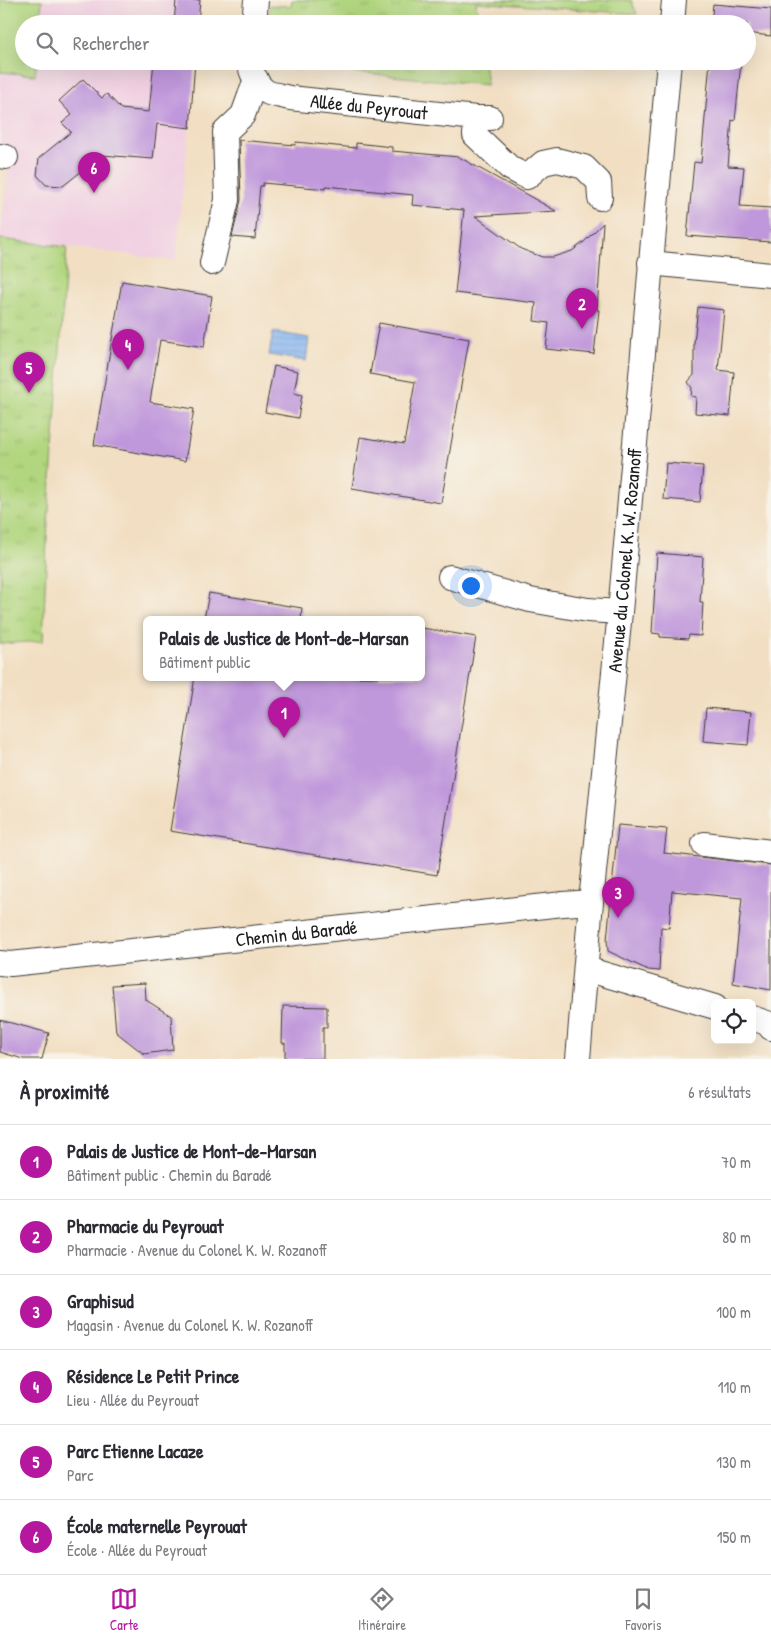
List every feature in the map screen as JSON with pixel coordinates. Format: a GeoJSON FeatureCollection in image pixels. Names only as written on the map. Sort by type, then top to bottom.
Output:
{"type":"FeatureCollection","features":[{"type":"Feature","properties":{"kind":"street"},"geometry":{"type":"LineString","coordinates":[[255,15],[256,0]]}},
{"type":"Feature","properties":{"kind":"street"},"geometry":{"type":"LineString","coordinates":[[673,15],[674,0]]}},
{"type":"Feature","properties":{"kind":"street","name":"Allée du Peyrouat"},"geometry":{"type":"LineString","coordinates":[[253,70],[267,92],[290,98],[483,118],[475,135],[510,168],[527,177],[543,163],[557,160],[584,167],[599,182],[600,198]]}},
{"type":"Feature","properties":{"kind":"street","name":"Allée du Peyrouat"},"geometry":{"type":"LineString","coordinates":[[212,263],[227,200],[225,132],[243,115],[253,70]]}},
{"type":"Feature","properties":{"kind":"street","name":"Avenue du Colonel K. W. Rozanoff"},"geometry":{"type":"LineString","coordinates":[[578,1059],[668,70]]}},
{"type":"Feature","properties":{"kind":"street"},"geometry":{"type":"LineString","coordinates":[[650,263],[771,275]]}},
{"type":"Feature","properties":{"kind":"street"},"geometry":{"type":"LineString","coordinates":[[450,577],[530,600],[588,610],[620,612]]}},
{"type":"Feature","properties":{"kind":"street"},"geometry":{"type":"LineString","coordinates":[[704,844],[771,852]]}},
{"type":"Feature","properties":{"kind":"street","name":"Chemin du Baradé"},"geometry":{"type":"LineString","coordinates":[[0,963],[19,963],[591,902]]}},
{"type":"Feature","properties":{"kind":"street"},"geometry":{"type":"LineString","coordinates":[[586,969],[711,1006]]}},
{"type":"Feature","properties":{"kind":"street"},"geometry":{"type":"LineString","coordinates":[[756,1019],[767,1023],[771,1028]]}},
{"type":"Feature","properties":{"kind":"shaded area"},"geometry":{"type":"Polygon","coordinates":[[[0,0],[201,0],[199,15],[15,15],[15,70],[194,70],[176,261],[0,238],[11,148],[0,147],[0,0]]]}},
{"type":"Feature","properties":{"kind":"green space"},"geometry":{"type":"Polygon","coordinates":[[[0,0],[42,0],[41,15],[15,15],[15,70],[36,70],[35,75],[0,72],[0,0]]]}},
{"type":"Feature","properties":{"kind":"green space"},"geometry":{"type":"Polygon","coordinates":[[[292,0],[631,0],[637,14],[476,2],[478,15],[269,15],[270,5],[291,6],[292,0]]]}},
{"type":"Feature","properties":{"kind":"green space"},"geometry":{"type":"Polygon","coordinates":[[[330,70],[485,70],[487,85],[330,70]]]}},
{"type":"Feature","properties":{"kind":"green space"},"geometry":{"type":"Polygon","coordinates":[[[0,239],[67,247],[47,538],[43,641],[0,644],[0,239]]]}},
{"type":"Feature","properties":{"kind":"water"},"geometry":{"type":"Polygon","coordinates":[[[273,332],[309,338],[306,361],[269,355],[273,332]]]}},
{"type":"Feature","properties":{"kind":"building"},"geometry":{"type":"Polygon","coordinates":[[[176,0],[200,0],[199,15],[175,15],[176,0]]]}},
{"type":"Feature","properties":{"kind":"building"},"geometry":{"type":"Polygon","coordinates":[[[713,4],[771,9],[771,36],[756,34],[756,15],[712,15],[713,4]]]}},
{"type":"Feature","properties":{"kind":"building"},"geometry":{"type":"Polygon","coordinates":[[[153,70],[194,70],[190,128],[157,124],[153,159],[102,155],[63,186],[46,185],[37,175],[39,158],[71,132],[62,123],[72,115],[59,101],[83,79],[102,98],[107,94],[121,109],[149,112],[153,70]]]}},
{"type":"Feature","properties":{"kind":"building"},"geometry":{"type":"Polygon","coordinates":[[[709,70],[740,70],[735,121],[732,120],[728,166],[744,167],[740,206],[771,208],[771,242],[687,236],[694,162],[701,163],[709,70]]]}},
{"type":"Feature","properties":{"kind":"building"},"geometry":{"type":"Polygon","coordinates":[[[239,140],[295,145],[296,142],[356,148],[356,143],[392,147],[392,151],[459,157],[556,211],[475,216],[521,249],[542,257],[553,257],[572,251],[603,223],[597,310],[599,310],[594,354],[546,349],[549,323],[534,321],[536,303],[455,293],[464,210],[412,205],[413,195],[326,186],[326,189],[263,183],[263,186],[260,186],[255,239],[232,237],[241,200],[239,140]]]}},
{"type":"Feature","properties":{"kind":"building"},"geometry":{"type":"Polygon","coordinates":[[[122,281],[212,296],[204,347],[160,340],[150,402],[194,409],[185,461],[94,445],[122,281]]]}},
{"type":"Feature","properties":{"kind":"building"},"geometry":{"type":"Polygon","coordinates":[[[698,307],[724,310],[718,370],[734,372],[730,416],[695,413],[696,397],[691,396],[692,388],[688,382],[694,375],[694,343],[698,307]]]}},
{"type":"Feature","properties":{"kind":"building"},"geometry":{"type":"Polygon","coordinates":[[[379,323],[469,339],[441,503],[352,488],[360,437],[404,444],[415,382],[370,374],[379,323]]]}},
{"type":"Feature","properties":{"kind":"building"},"geometry":{"type":"Polygon","coordinates":[[[274,366],[298,371],[294,393],[302,395],[298,418],[265,412],[274,366]]]}},
{"type":"Feature","properties":{"kind":"building"},"geometry":{"type":"Polygon","coordinates":[[[666,463],[703,466],[700,502],[663,499],[666,463]]]}},
{"type":"Feature","properties":{"kind":"building"},"geometry":{"type":"Polygon","coordinates":[[[657,553],[703,557],[700,602],[703,602],[701,636],[689,635],[688,639],[660,637],[660,634],[652,633],[657,553]]]}},
{"type":"Feature","properties":{"kind":"building"},"geometry":{"type":"Polygon","coordinates":[[[209,593],[302,608],[301,616],[205,616],[209,593]]]}},
{"type":"Feature","properties":{"kind":"building"},"geometry":{"type":"Polygon","coordinates":[[[425,628],[476,637],[437,875],[170,831],[194,681],[425,681],[425,628]]]}},
{"type":"Feature","properties":{"kind":"building"},"geometry":{"type":"Polygon","coordinates":[[[706,708],[751,712],[748,745],[703,741],[706,708]]]}},
{"type":"Feature","properties":{"kind":"building"},"geometry":{"type":"Polygon","coordinates":[[[618,825],[667,829],[664,853],[771,865],[771,990],[733,983],[742,898],[672,891],[669,928],[661,927],[659,971],[648,970],[608,951],[607,940],[618,825]]]}},
{"type":"Feature","properties":{"kind":"building"},"geometry":{"type":"Polygon","coordinates":[[[145,983],[146,1000],[171,1016],[173,1050],[144,1054],[116,1032],[112,985],[145,983]]]}},
{"type":"Feature","properties":{"kind":"building"},"geometry":{"type":"Polygon","coordinates":[[[283,1006],[327,1007],[327,1027],[323,1027],[323,1059],[285,1059],[285,1043],[282,1043],[283,1006]]]}},
{"type":"Feature","properties":{"kind":"building"},"geometry":{"type":"Polygon","coordinates":[[[0,1020],[49,1033],[42,1059],[23,1059],[0,1052],[0,1020]]]}},
{"type":"Feature","properties":{"kind":"place","name":"École maternelle Peyrouat"},"geometry":{"type":"Point","coordinates":[94,193]}},
{"type":"Feature","properties":{"kind":"place","name":"Pharmacie du Peyrouat"},"geometry":{"type":"Point","coordinates":[582,329]}},
{"type":"Feature","properties":{"kind":"place","name":"Résidence Le Petit Prince"},"geometry":{"type":"Point","coordinates":[128,370]}},
{"type":"Feature","properties":{"kind":"place","name":"Parc Etienne Lacaze"},"geometry":{"type":"Point","coordinates":[29,393]}},
{"type":"Feature","properties":{"kind":"place","name":"Palais de Justice de Mont-de-Marsan"},"geometry":{"type":"Point","coordinates":[284,738]}},
{"type":"Feature","properties":{"kind":"place","name":"Graphisud"},"geometry":{"type":"Point","coordinates":[618,918]}}]}
